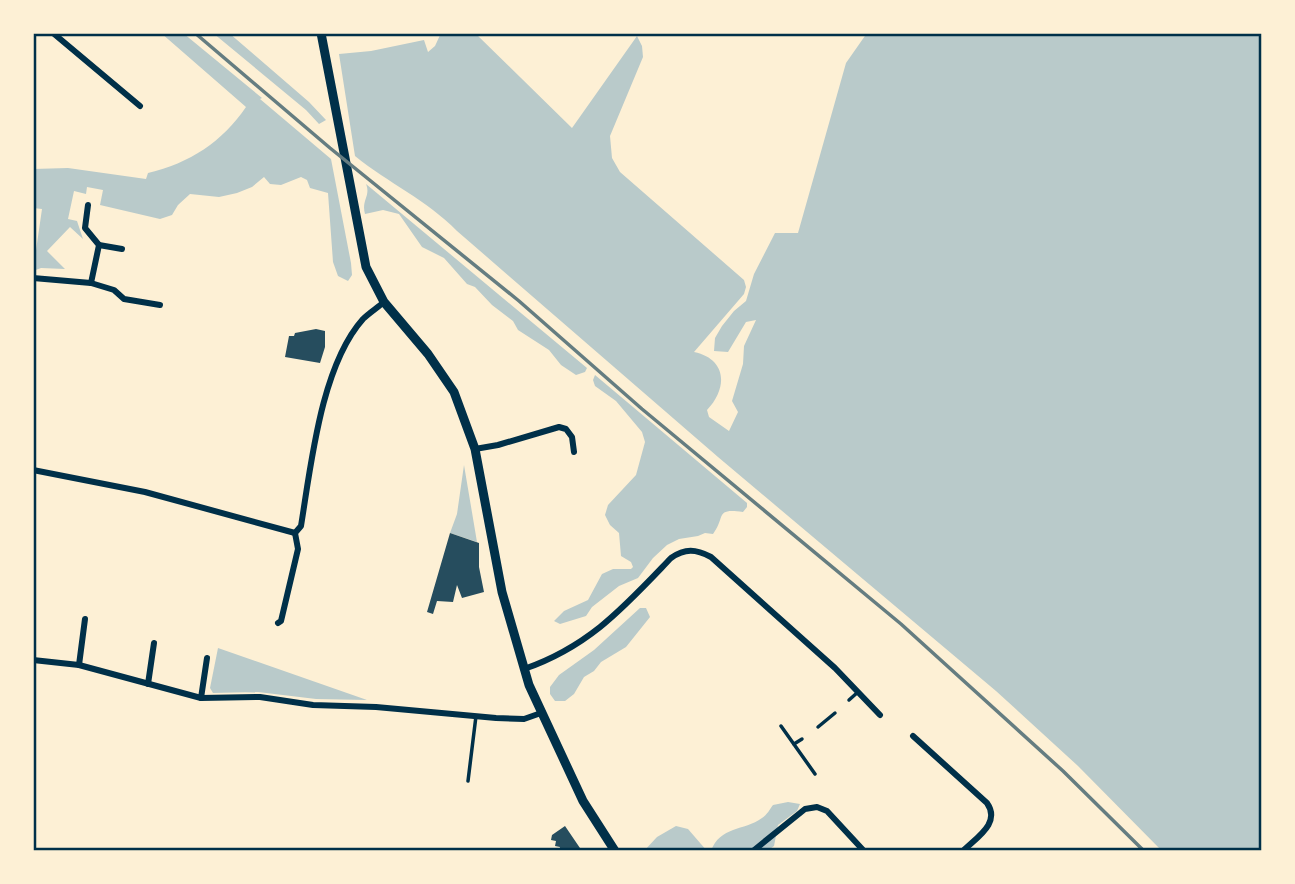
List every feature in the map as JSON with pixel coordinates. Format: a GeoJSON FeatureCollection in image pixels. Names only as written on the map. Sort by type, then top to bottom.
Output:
{"type":"FeatureCollection","features":[{"type":"Feature","properties":{"kind":"main road"},"geometry":{"type":"LineString","coordinates":[[321,33],[366,267],[384,302],[446,378],[458,401],[475,449],[502,593],[524,669],[541,713],[583,801],[615,851]]}},
{"type":"Feature","properties":{"kind":"street"},"geometry":{"type":"LineString","coordinates":[[53,33],[140,106]]}},
{"type":"Feature","properties":{"kind":"street"},"geometry":{"type":"LineString","coordinates":[[88,205],[85,228],[99,245],[122,249]]}},
{"type":"Feature","properties":{"kind":"street"},"geometry":{"type":"LineString","coordinates":[[91,283],[99,245]]}},
{"type":"Feature","properties":{"kind":"street"},"geometry":{"type":"LineString","coordinates":[[33,278],[91,283],[114,290],[124,299],[160,305]]}},
{"type":"Feature","properties":{"kind":"street"},"geometry":{"type":"LineString","coordinates":[[295,533],[301,526],[328,384],[354,331],[384,302]]}},
{"type":"Feature","properties":{"kind":"street"},"geometry":{"type":"LineString","coordinates":[[475,449],[559,428],[566,429],[572,436],[574,452]]}},
{"type":"Feature","properties":{"kind":"street"},"geometry":{"type":"LineString","coordinates":[[33,470],[145,492],[295,533]]}},
{"type":"Feature","properties":{"kind":"street"},"geometry":{"type":"LineString","coordinates":[[278,623],[281,621],[298,549],[295,533]]}},
{"type":"Feature","properties":{"kind":"street"},"geometry":{"type":"LineString","coordinates":[[524,669],[566,651],[605,625],[679,552],[699,551],[711,557],[835,668],[880,715]]}},
{"type":"Feature","properties":{"kind":"street"},"geometry":{"type":"LineString","coordinates":[[79,665],[85,619]]}},
{"type":"Feature","properties":{"kind":"street"},"geometry":{"type":"LineString","coordinates":[[148,684],[154,643]]}},
{"type":"Feature","properties":{"kind":"street"},"geometry":{"type":"LineString","coordinates":[[201,698],[207,658]]}},
{"type":"Feature","properties":{"kind":"street"},"geometry":{"type":"LineString","coordinates":[[33,660],[79,665],[201,698],[260,697],[313,705],[376,707],[524,719],[541,713]]}},
{"type":"Feature","properties":{"kind":"street"},"geometry":{"type":"LineString","coordinates":[[913,736],[992,809],[990,824],[967,849]]}},
{"type":"Feature","properties":{"kind":"street"},"geometry":{"type":"LineString","coordinates":[[753,851],[805,809],[817,807],[827,811],[864,851]]}},
{"type":"Feature","properties":{"kind":"lane"},"geometry":{"type":"LineString","coordinates":[[849,700],[858,691]]}},
{"type":"Feature","properties":{"kind":"lane"},"geometry":{"type":"LineString","coordinates":[[818,727],[835,713]]}},
{"type":"Feature","properties":{"kind":"lane"},"geometry":{"type":"LineString","coordinates":[[468,782],[476,716]]}},
{"type":"Feature","properties":{"kind":"lane"},"geometry":{"type":"LineString","coordinates":[[781,726],[815,774]]}},
{"type":"Feature","properties":{"kind":"lane"},"geometry":{"type":"LineString","coordinates":[[794,744],[802,739]]}},
{"type":"Feature","properties":{"kind":"shaded area"},"geometry":{"type":"Polygon","coordinates":[[[161,33],[183,33],[331,159],[351,263],[352,275],[348,281],[338,276],[333,262],[328,193],[310,188],[307,180],[301,177],[281,185],[270,184],[264,177],[252,187],[219,197],[190,194],[172,215],[160,219],[100,205],[103,190],[87,187],[86,194],[74,191],[68,219],[77,221],[83,239],[70,227],[47,251],[65,269],[41,268],[33,271],[42,209],[33,208],[33,169],[68,168],[146,179],[148,173],[191,157],[216,141],[246,107],[161,33]]]}},
{"type":"Feature","properties":{"kind":"shaded area"},"geometry":{"type":"Polygon","coordinates":[[[213,33],[229,33],[326,120],[319,124],[306,110],[213,33]]]}},
{"type":"Feature","properties":{"kind":"shaded area"},"geometry":{"type":"Polygon","coordinates":[[[441,33],[475,33],[572,128],[637,36],[643,57],[610,136],[612,158],[620,172],[744,280],[744,294],[694,352],[713,361],[718,368],[721,384],[707,410],[709,417],[729,431],[738,412],[732,401],[743,364],[744,346],[756,320],[746,322],[728,352],[714,351],[715,338],[734,311],[746,301],[754,274],[775,233],[798,233],[846,63],[867,33],[1262,33],[1262,851],[1162,851],[1078,766],[996,691],[718,457],[445,220],[355,156],[339,54],[371,51],[424,40],[428,52],[435,46],[441,33]]]}},
{"type":"Feature","properties":{"kind":"shaded area"},"geometry":{"type":"Polygon","coordinates":[[[366,184],[587,368],[585,372],[576,375],[561,365],[549,350],[518,330],[513,321],[475,287],[467,284],[444,258],[422,247],[399,214],[383,210],[365,214],[366,184]]]}},
{"type":"Feature","properties":{"kind":"shaded area"},"geometry":{"type":"Polygon","coordinates":[[[595,375],[747,503],[747,507],[743,512],[724,513],[713,534],[705,533],[679,539],[667,545],[638,578],[619,586],[592,607],[586,616],[560,624],[554,621],[564,611],[588,600],[602,574],[613,569],[633,567],[631,562],[621,556],[619,533],[610,525],[605,515],[608,505],[636,475],[645,442],[642,432],[616,401],[595,386],[595,375]]]}},
{"type":"Feature","properties":{"kind":"shaded area"},"geometry":{"type":"Polygon","coordinates":[[[464,465],[477,542],[450,533],[457,514],[464,465]]]}},
{"type":"Feature","properties":{"kind":"shaded area"},"geometry":{"type":"Polygon","coordinates":[[[640,608],[646,608],[650,617],[626,647],[601,662],[594,671],[584,677],[574,694],[565,701],[555,701],[550,694],[550,687],[559,675],[594,650],[640,608]]]}},
{"type":"Feature","properties":{"kind":"shaded area"},"geometry":{"type":"Polygon","coordinates":[[[218,648],[367,700],[316,699],[258,692],[213,693],[210,688],[218,648]]]}},
{"type":"Feature","properties":{"kind":"shaded area"},"geometry":{"type":"Polygon","coordinates":[[[788,802],[800,804],[797,811],[778,825],[774,846],[767,851],[711,851],[726,833],[762,818],[773,805],[788,802]]]}},
{"type":"Feature","properties":{"kind":"shaded area"},"geometry":{"type":"Polygon","coordinates":[[[676,826],[688,829],[707,851],[644,851],[657,837],[676,826]]]}},
{"type":"Feature","properties":{"kind":"building"},"geometry":{"type":"Polygon","coordinates":[[[316,329],[325,331],[325,347],[320,363],[285,357],[289,336],[316,329]]]}},
{"type":"Feature","properties":{"kind":"building"},"geometry":{"type":"Polygon","coordinates":[[[450,533],[479,543],[479,567],[484,592],[462,598],[457,585],[453,602],[437,601],[433,614],[427,612],[450,533]]]}},
{"type":"Feature","properties":{"kind":"building"},"geometry":{"type":"Polygon","coordinates":[[[565,826],[582,851],[559,851],[560,847],[555,846],[556,841],[551,840],[552,835],[565,826]]]}},
{"type":"Feature","properties":{"kind":"railway"},"geometry":{"type":"LineString","coordinates":[[195,33],[330,148],[519,301],[642,409],[901,624],[1063,771],[1144,851]]}}]}
